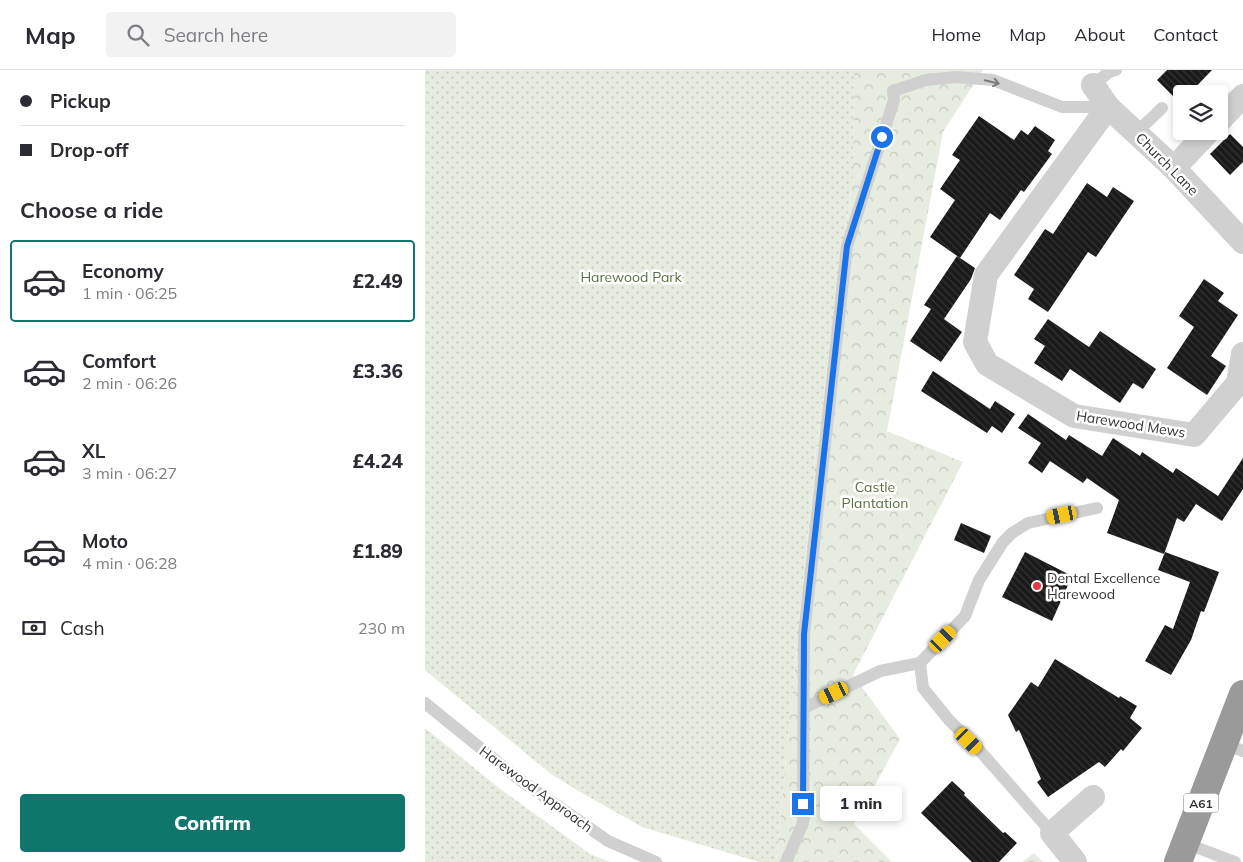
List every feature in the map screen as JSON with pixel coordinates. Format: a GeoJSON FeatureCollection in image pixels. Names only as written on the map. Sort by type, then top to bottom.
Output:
{"type":"FeatureCollection","features":[{"type":"Feature","properties":{"kind":"highway","name":"A61"},"geometry":{"type":"LineString","coordinates":[[1182,852],[1233,747],[1243,694]]}},
{"type":"Feature","properties":{"kind":"street","name":"Church Lane"},"geometry":{"type":"LineString","coordinates":[[1093,85],[1108,107],[1174,168],[1243,242]]}},
{"type":"Feature","properties":{"kind":"street"},"geometry":{"type":"LineString","coordinates":[[1228,112],[1243,96]]}},
{"type":"Feature","properties":{"kind":"street","name":"Harewood Mews"},"geometry":{"type":"LineString","coordinates":[[1108,107],[985,275],[975,342],[987,364],[1074,416],[1194,435],[1238,383],[1243,354]]}},
{"type":"Feature","properties":{"kind":"street"},"geometry":{"type":"LineString","coordinates":[[1174,168],[1200,140]]}},
{"type":"Feature","properties":{"kind":"street"},"geometry":{"type":"LineString","coordinates":[[1075,862],[1052,833],[1093,797]]}},
{"type":"Feature","properties":{"kind":"lane"},"geometry":{"type":"LineString","coordinates":[[1093,85],[1109,72],[1116,70]]}},
{"type":"Feature","properties":{"kind":"lane"},"geometry":{"type":"LineString","coordinates":[[786,862],[803,823],[804,634],[847,246],[894,100],[893,91],[926,80],[956,77],[993,80],[1062,107],[1108,107]]}},
{"type":"Feature","properties":{"kind":"lane"},"geometry":{"type":"LineString","coordinates":[[1136,133],[1162,108]]}},
{"type":"Feature","properties":{"kind":"lane"},"geometry":{"type":"LineString","coordinates":[[803,708],[880,671],[920,663],[965,616],[979,580],[1003,542],[1012,533],[1028,523],[1097,508]]}},
{"type":"Feature","properties":{"kind":"lane"},"geometry":{"type":"LineString","coordinates":[[920,663],[923,688],[949,720],[980,751],[1052,833]]}},
{"type":"Feature","properties":{"kind":"lane","name":"Harewood Approach"},"geometry":{"type":"LineString","coordinates":[[425,703],[516,777],[608,841],[656,862]]}},
{"type":"Feature","properties":{"kind":"lane"},"geometry":{"type":"LineString","coordinates":[[1182,852],[1235,862]]}},
{"type":"Feature","properties":{"kind":"green space","name":"Harewood Park"},"geometry":{"type":"Polygon","coordinates":[[[425,70],[854,70],[853,176],[817,439],[776,862],[759,862],[642,827],[551,774],[425,670],[425,70]]]}},
{"type":"Feature","properties":{"kind":"green space","name":"Castle Plantation"},"geometry":{"type":"Polygon","coordinates":[[[854,70],[983,70],[943,132],[887,431],[963,462],[853,675],[900,739],[854,824],[892,862],[776,862],[817,439],[853,176],[854,70]]]}},
{"type":"Feature","properties":{"kind":"green space"},"geometry":{"type":"Polygon","coordinates":[[[425,728],[499,788],[590,854],[610,862],[425,862],[425,728]]]}},
{"type":"Feature","properties":{"kind":"green space"},"geometry":{"type":"Polygon","coordinates":[[[1034,853],[1043,862],[1022,862],[1034,853]]]}},
{"type":"Feature","properties":{"kind":"building"},"geometry":{"type":"Polygon","coordinates":[[[1167,70],[1212,70],[1198,85],[1173,85],[1173,96],[1157,80],[1167,70]]]}},
{"type":"Feature","properties":{"kind":"building"},"geometry":{"type":"Polygon","coordinates":[[[979,116],[1014,140],[1021,130],[1028,135],[1035,126],[1055,140],[1048,151],[1052,154],[1024,192],[1021,190],[1000,220],[990,213],[960,258],[930,237],[955,200],[940,189],[960,160],[952,155],[979,116]]]}},
{"type":"Feature","properties":{"kind":"building"},"geometry":{"type":"Polygon","coordinates":[[[1230,134],[1243,147],[1243,162],[1230,175],[1210,154],[1224,140],[1228,140],[1230,134]]]}},
{"type":"Feature","properties":{"kind":"building"},"geometry":{"type":"Polygon","coordinates":[[[1087,183],[1107,197],[1113,187],[1134,201],[1096,257],[1088,252],[1048,312],[1028,299],[1034,289],[1014,275],[1045,229],[1053,234],[1087,183]]]}},
{"type":"Feature","properties":{"kind":"building"},"geometry":{"type":"Polygon","coordinates":[[[957,256],[975,268],[971,279],[944,319],[962,332],[941,362],[910,341],[931,309],[924,305],[957,256]]]}},
{"type":"Feature","properties":{"kind":"building"},"geometry":{"type":"Polygon","coordinates":[[[1204,279],[1224,293],[1218,301],[1238,315],[1211,356],[1226,366],[1207,395],[1167,368],[1194,327],[1179,316],[1204,279]]]}},
{"type":"Feature","properties":{"kind":"building"},"geometry":{"type":"Polygon","coordinates":[[[1048,319],[1089,347],[1100,331],[1156,369],[1143,389],[1133,383],[1120,403],[1070,369],[1062,381],[1034,363],[1045,346],[1034,339],[1048,319]]]}},
{"type":"Feature","properties":{"kind":"building"},"geometry":{"type":"Polygon","coordinates":[[[933,371],[990,409],[995,401],[1015,414],[1002,433],[992,426],[987,433],[921,391],[933,371]]]}},
{"type":"Feature","properties":{"kind":"building"},"geometry":{"type":"Polygon","coordinates":[[[1028,414],[1066,440],[1069,435],[1102,456],[1113,438],[1140,456],[1142,452],[1173,473],[1176,468],[1218,496],[1243,458],[1243,489],[1222,521],[1196,504],[1184,522],[1177,518],[1164,554],[1107,533],[1119,500],[1087,478],[1083,483],[1050,461],[1042,473],[1028,463],[1041,443],[1018,428],[1028,414]]]}},
{"type":"Feature","properties":{"kind":"building"},"geometry":{"type":"Polygon","coordinates":[[[961,523],[991,536],[984,553],[954,540],[961,523]]]}},
{"type":"Feature","properties":{"kind":"building","name":"Dental Excellence Harewood"},"geometry":{"type":"Polygon","coordinates":[[[1025,552],[1072,576],[1052,621],[1002,597],[1025,552]]]}},
{"type":"Feature","properties":{"kind":"building"},"geometry":{"type":"Polygon","coordinates":[[[1165,552],[1219,572],[1204,612],[1201,611],[1191,640],[1171,675],[1145,661],[1165,625],[1173,629],[1190,582],[1158,570],[1165,552]]]}},
{"type":"Feature","properties":{"kind":"building"},"geometry":{"type":"Polygon","coordinates":[[[1055,659],[1119,698],[1120,696],[1137,706],[1130,718],[1142,728],[1123,751],[1121,749],[1105,767],[1099,762],[1048,797],[1037,782],[1041,779],[1019,730],[1016,732],[1008,715],[1031,682],[1038,687],[1055,659]]]}},
{"type":"Feature","properties":{"kind":"building"},"geometry":{"type":"Polygon","coordinates":[[[952,781],[1003,833],[1005,832],[1017,843],[999,862],[972,862],[921,813],[952,781]]]}},
{"type":"Feature","properties":{"kind":"place","name":"Dental Excellence Harewood"},"geometry":{"type":"Point","coordinates":[1037,586]}},
{"type":"Feature","properties":{"kind":"route"},"geometry":{"type":"LineString","coordinates":[[803,804],[804,634],[847,246],[882,137]]}}]}
